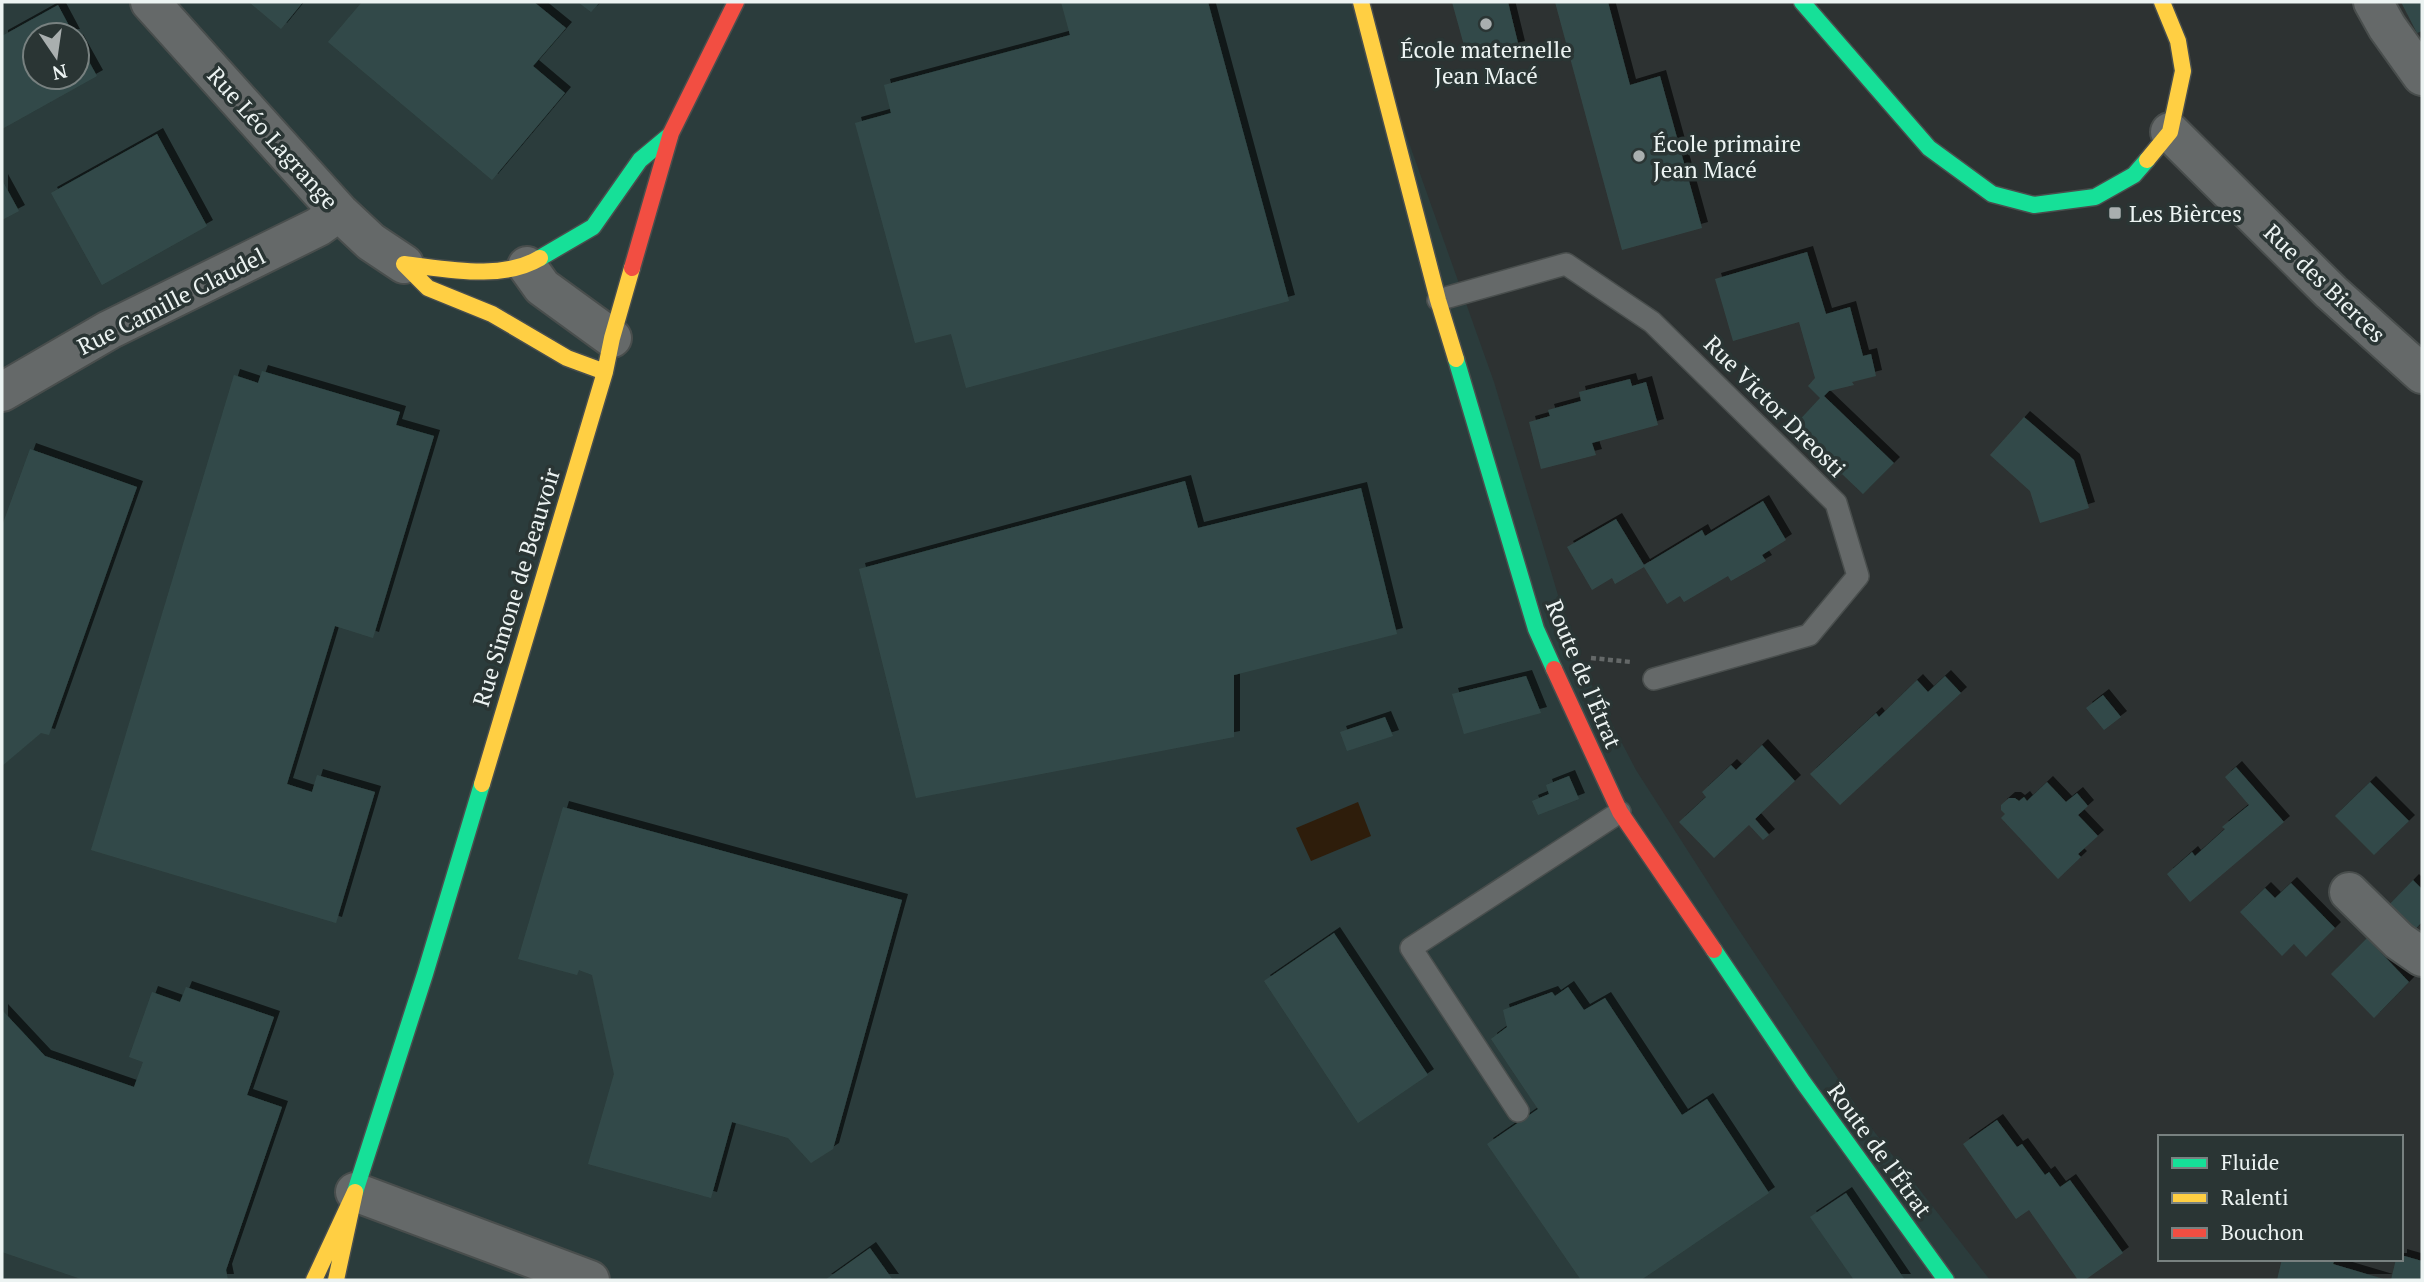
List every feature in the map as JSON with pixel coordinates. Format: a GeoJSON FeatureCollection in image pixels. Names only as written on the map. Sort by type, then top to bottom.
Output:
{"type":"FeatureCollection","features":[{"type":"Feature","properties":{"kind":"main road","name":"Rue Simone de Beauvoir"},"geometry":{"type":"LineString","coordinates":[[336,1280],[355,1192],[425,974],[671,133],[736,2]]}},
{"type":"Feature","properties":{"kind":"main road","name":"Route de l'Étrat"},"geometry":{"type":"LineString","coordinates":[[1361,2],[1438,300],[1536,629],[1620,812],[1802,1082],[1946,1280]]}},
{"type":"Feature","properties":{"kind":"main road"},"geometry":{"type":"LineString","coordinates":[[1802,2],[1929,148],[1992,194],[2034,205],[2095,197],[2134,175],[2170,132],[2183,71],[2178,41],[2162,2]]}},
{"type":"Feature","properties":{"kind":"main road","name":"Rue Léo Lagrange"},"geometry":{"type":"LineString","coordinates":[[404,264],[478,272],[527,266],[593,227],[640,160],[671,133]]}},
{"type":"Feature","properties":{"kind":"main road","name":"Rue Léo Lagrange"},"geometry":{"type":"LineString","coordinates":[[404,264],[428,288],[492,314],[567,358],[608,355]]}},
{"type":"Feature","properties":{"kind":"main road","name":"Rue Simone de Beauvoir"},"geometry":{"type":"LineString","coordinates":[[314,1280],[355,1192]]}},
{"type":"Feature","properties":{"kind":"street","name":"Rue Léo Lagrange"},"geometry":{"type":"LineString","coordinates":[[150,2],[339,212],[371,242],[404,264]]}},
{"type":"Feature","properties":{"kind":"street"},"geometry":{"type":"LineString","coordinates":[[2373,2],[2386,27],[2422,76]]}},
{"type":"Feature","properties":{"kind":"street","name":"Rue des Bierces"},"geometry":{"type":"LineString","coordinates":[[2170,132],[2331,292],[2422,374]]}},
{"type":"Feature","properties":{"kind":"street","name":"Rue Camille Claudel"},"geometry":{"type":"LineString","coordinates":[[2,391],[109,330],[318,227],[339,212]]}},
{"type":"Feature","properties":{"kind":"street"},"geometry":{"type":"LineString","coordinates":[[527,266],[542,287],[608,355]]}},
{"type":"Feature","properties":{"kind":"street"},"geometry":{"type":"LineString","coordinates":[[2349,892],[2399,941],[2422,957]]}},
{"type":"Feature","properties":{"kind":"street"},"geometry":{"type":"LineString","coordinates":[[355,1192],[544,1273],[590,1280]]}},
{"type":"Feature","properties":{"kind":"lane","name":"Rue Victor Dreosti"},"geometry":{"type":"LineString","coordinates":[[1438,300],[1566,264],[1652,322],[1836,503],[1858,576],[1809,635],[1654,679]]}},
{"type":"Feature","properties":{"kind":"lane"},"geometry":{"type":"LineString","coordinates":[[1518,1111],[1411,948],[1620,812]]}},
{"type":"Feature","properties":{"kind":"path"},"geometry":{"type":"LineString","coordinates":[[1548,654],[1693,668]]}},
{"type":"Feature","properties":{"kind":"shaded area"},"geometry":{"type":"Polygon","coordinates":[[[2,2],[1359,2],[1494,382],[1576,655],[1636,770],[1729,915],[1869,1125],[1990,1280],[2,1280],[2,2]]]}},
{"type":"Feature","properties":{"kind":"shaded area"},"geometry":{"type":"Polygon","coordinates":[[[1358,802],[1371,836],[1311,861],[1296,828],[1358,802]]]}},
{"type":"Feature","properties":{"kind":"building"},"geometry":{"type":"Polygon","coordinates":[[[249,2],[303,2],[281,29],[249,2]]]}},
{"type":"Feature","properties":{"kind":"building"},"geometry":{"type":"Polygon","coordinates":[[[362,2],[534,2],[566,28],[533,66],[565,93],[492,180],[328,42],[362,2]]]}},
{"type":"Feature","properties":{"kind":"building"},"geometry":{"type":"Polygon","coordinates":[[[578,2],[600,2],[591,12],[578,2]]]}},
{"type":"Feature","properties":{"kind":"building"},"geometry":{"type":"Polygon","coordinates":[[[1061,2],[1208,2],[1289,301],[966,388],[951,334],[915,343],[855,123],[891,113],[884,85],[1070,35],[1061,2]]]}},
{"type":"Feature","properties":{"kind":"building","name":"École maternelle Jean Macé"},"geometry":{"type":"Polygon","coordinates":[[[1452,2],[1508,2],[1519,47],[1468,60],[1452,2]]]}},
{"type":"Feature","properties":{"kind":"building","name":"École primaire Jean Macé"},"geometry":{"type":"Polygon","coordinates":[[[1555,2],[1608,2],[1630,85],[1660,76],[1702,228],[1622,250],[1555,2]]]}},
{"type":"Feature","properties":{"kind":"building"},"geometry":{"type":"Polygon","coordinates":[[[2401,2],[2422,2],[2422,31],[2417,33],[2401,2]]]}},
{"type":"Feature","properties":{"kind":"building"},"geometry":{"type":"Polygon","coordinates":[[[58,5],[67,21],[29,21],[58,5]]]}},
{"type":"Feature","properties":{"kind":"building"},"geometry":{"type":"Polygon","coordinates":[[[21,25],[21,91],[70,91],[2,129],[2,36],[21,25]]]}},
{"type":"Feature","properties":{"kind":"building"},"geometry":{"type":"Polygon","coordinates":[[[91,65],[97,76],[91,79],[91,65]]]}},
{"type":"Feature","properties":{"kind":"building"},"geometry":{"type":"Polygon","coordinates":[[[157,134],[207,226],[102,285],[51,193],[157,134]]]}},
{"type":"Feature","properties":{"kind":"building"},"geometry":{"type":"Polygon","coordinates":[[[2,180],[19,211],[2,220],[2,180]]]}},
{"type":"Feature","properties":{"kind":"building"},"geometry":{"type":"Polygon","coordinates":[[[1807,252],[1826,314],[1850,307],[1863,356],[1871,354],[1876,376],[1852,382],[1854,385],[1829,391],[1824,396],[1894,463],[1863,494],[1842,474],[1836,479],[1809,454],[1814,448],[1793,427],[1820,398],[1808,386],[1815,378],[1799,322],[1733,341],[1715,279],[1807,252]]]}},
{"type":"Feature","properties":{"kind":"building"},"geometry":{"type":"Polygon","coordinates":[[[262,371],[400,412],[396,425],[434,436],[373,638],[335,626],[287,784],[312,792],[317,775],[375,792],[336,923],[91,850],[234,375],[258,383],[262,371]]]}},
{"type":"Feature","properties":{"kind":"building"},"geometry":{"type":"Polygon","coordinates":[[[1630,379],[1632,386],[1646,382],[1658,425],[1592,443],[1596,455],[1541,469],[1529,422],[1550,416],[1548,410],[1581,401],[1579,392],[1630,379]]]}},
{"type":"Feature","properties":{"kind":"building"},"geometry":{"type":"Polygon","coordinates":[[[2024,417],[2074,460],[2089,508],[2040,523],[2030,491],[1990,455],[2024,417]]]}},
{"type":"Feature","properties":{"kind":"building"},"geometry":{"type":"Polygon","coordinates":[[[30,449],[137,487],[49,735],[41,733],[2,766],[2,526],[30,449]]]}},
{"type":"Feature","properties":{"kind":"building"},"geometry":{"type":"Polygon","coordinates":[[[1185,481],[1198,528],[1361,488],[1397,634],[1234,675],[1234,737],[916,798],[859,569],[1185,481]]]}},
{"type":"Feature","properties":{"kind":"building"},"geometry":{"type":"Polygon","coordinates":[[[1763,501],[1786,540],[1762,555],[1766,561],[1731,581],[1728,576],[1684,602],[1680,596],[1667,604],[1644,567],[1615,584],[1612,578],[1592,590],[1567,547],[1616,519],[1644,565],[1702,530],[1705,536],[1763,501]]]}},
{"type":"Feature","properties":{"kind":"building"},"geometry":{"type":"Polygon","coordinates":[[[1526,676],[1541,713],[1464,734],[1452,694],[1526,676]]]}},
{"type":"Feature","properties":{"kind":"building"},"geometry":{"type":"Polygon","coordinates":[[[1945,676],[1961,693],[1840,805],[1810,774],[1876,713],[1879,717],[1917,680],[1928,692],[1945,676]]]}},
{"type":"Feature","properties":{"kind":"building"},"geometry":{"type":"Polygon","coordinates":[[[2103,695],[2121,717],[2104,730],[2086,708],[2103,695]]]}},
{"type":"Feature","properties":{"kind":"building"},"geometry":{"type":"Polygon","coordinates":[[[1385,717],[1393,736],[1347,751],[1340,732],[1385,717]]]}},
{"type":"Feature","properties":{"kind":"building"},"geometry":{"type":"Polygon","coordinates":[[[1762,745],[1795,781],[1755,819],[1769,835],[1763,840],[1749,825],[1714,858],[1679,822],[1706,797],[1702,792],[1731,765],[1736,770],[1762,745]]]}},
{"type":"Feature","properties":{"kind":"building"},"geometry":{"type":"Polygon","coordinates":[[[2236,767],[2284,822],[2190,902],[2167,874],[2192,852],[2195,856],[2225,829],[2222,827],[2249,805],[2225,777],[2236,767]]]}},
{"type":"Feature","properties":{"kind":"building"},"geometry":{"type":"Polygon","coordinates":[[[1569,776],[1579,799],[1538,815],[1532,801],[1549,794],[1546,785],[1569,776]]]}},
{"type":"Feature","properties":{"kind":"building"},"geometry":{"type":"Polygon","coordinates":[[[2047,782],[2066,802],[2077,793],[2088,806],[2078,815],[2098,836],[2078,854],[2081,857],[2058,879],[2001,818],[2005,814],[2001,805],[2009,798],[2019,801],[2024,797],[2027,801],[2047,782]]]}},
{"type":"Feature","properties":{"kind":"building"},"geometry":{"type":"Polygon","coordinates":[[[2370,782],[2409,821],[2374,855],[2335,816],[2370,782]]]}},
{"type":"Feature","properties":{"kind":"building"},"geometry":{"type":"Polygon","coordinates":[[[563,807],[902,900],[833,1149],[811,1163],[788,1138],[732,1122],[711,1198],[588,1164],[614,1074],[592,975],[579,970],[577,975],[518,959],[563,807]]]}},
{"type":"Feature","properties":{"kind":"building"},"geometry":{"type":"Polygon","coordinates":[[[2413,880],[2422,889],[2422,922],[2411,934],[2386,908],[2413,880]]]}},
{"type":"Feature","properties":{"kind":"building"},"geometry":{"type":"Polygon","coordinates":[[[2291,883],[2335,928],[2306,957],[2294,944],[2282,956],[2240,912],[2265,888],[2275,898],[2291,883]]]}},
{"type":"Feature","properties":{"kind":"building"},"geometry":{"type":"Polygon","coordinates":[[[1334,933],[1428,1075],[1358,1123],[1264,981],[1334,933]]]}},
{"type":"Feature","properties":{"kind":"building"},"geometry":{"type":"Polygon","coordinates":[[[2367,938],[2409,982],[2374,1018],[2331,974],[2367,938]]]}},
{"type":"Feature","properties":{"kind":"building"},"geometry":{"type":"Polygon","coordinates":[[[186,987],[274,1017],[247,1095],[282,1107],[226,1270],[228,1280],[84,1280],[2,1252],[2,1010],[45,1056],[134,1087],[143,1062],[129,1057],[152,992],[180,1002],[186,987]]]}},
{"type":"Feature","properties":{"kind":"building"},"geometry":{"type":"Polygon","coordinates":[[[1568,987],[1584,1010],[1605,998],[1682,1115],[1707,1099],[1769,1193],[1641,1280],[1581,1280],[1487,1144],[1538,1109],[1491,1039],[1507,1027],[1503,1010],[1552,992],[1555,996],[1568,987]]]}},
{"type":"Feature","properties":{"kind":"building"},"geometry":{"type":"Polygon","coordinates":[[[1997,1120],[2017,1147],[2022,1144],[2045,1175],[2049,1172],[2060,1187],[2070,1180],[2123,1253],[2085,1280],[2078,1280],[2029,1210],[2016,1219],[1963,1144],[1997,1120]]]}},
{"type":"Feature","properties":{"kind":"building"},"geometry":{"type":"Polygon","coordinates":[[[1846,1193],[1905,1280],[1854,1280],[1810,1217],[1846,1193]]]}},
{"type":"Feature","properties":{"kind":"building"},"geometry":{"type":"Polygon","coordinates":[[[870,1248],[893,1280],[825,1280],[870,1248]]]}},
{"type":"Feature","properties":{"kind":"building"},"geometry":{"type":"Polygon","coordinates":[[[2403,1256],[2422,1261],[2422,1280],[2391,1280],[2396,1261],[2403,1261],[2403,1256]]]}},
{"type":"Feature","properties":{"kind":"building"},"geometry":{"type":"Polygon","coordinates":[[[2282,1261],[2334,1261],[2333,1264],[2387,1280],[2277,1280],[2282,1261]]]}},
{"type":"Feature","properties":{"kind":"traffic: fast"},"geometry":{"type":"LineString","coordinates":[[1802,2],[1929,148],[1992,194],[2034,205],[2095,197],[2134,175],[2147,160]]}},
{"type":"Feature","properties":{"kind":"traffic: fast"},"geometry":{"type":"LineString","coordinates":[[540,258],[593,227],[640,160],[670,135]]}},
{"type":"Feature","properties":{"kind":"traffic: fast"},"geometry":{"type":"LineString","coordinates":[[1456,359],[1536,629],[1554,669]]}},
{"type":"Feature","properties":{"kind":"traffic: fast"},"geometry":{"type":"LineString","coordinates":[[355,1192],[482,784]]}},
{"type":"Feature","properties":{"kind":"traffic: fast"},"geometry":{"type":"LineString","coordinates":[[1714,950],[1803,1082],[1946,1280]]}},
{"type":"Feature","properties":{"kind":"traffic: slow"},"geometry":{"type":"LineString","coordinates":[[1361,2],[1438,300],[1456,359]]}},
{"type":"Feature","properties":{"kind":"traffic: slow"},"geometry":{"type":"LineString","coordinates":[[2147,160],[2170,132],[2183,71],[2178,41],[2162,2]]}},
{"type":"Feature","properties":{"kind":"traffic: slow"},"geometry":{"type":"LineString","coordinates":[[540,258],[508,269],[474,272],[404,264],[428,288],[492,314],[567,358],[605,372]]}},
{"type":"Feature","properties":{"kind":"traffic: slow"},"geometry":{"type":"LineString","coordinates":[[482,784],[605,372],[632,268]]}},
{"type":"Feature","properties":{"kind":"traffic: slow"},"geometry":{"type":"LineString","coordinates":[[314,1280],[355,1192],[336,1280]]}},
{"type":"Feature","properties":{"kind":"traffic: jam"},"geometry":{"type":"LineString","coordinates":[[632,268],[671,133],[736,2]]}},
{"type":"Feature","properties":{"kind":"traffic: jam"},"geometry":{"type":"LineString","coordinates":[[1554,669],[1620,812],[1714,950]]}},
{"type":"Feature","properties":{"kind":"place","name":"École maternelle Jean Macé"},"geometry":{"type":"Point","coordinates":[1486,24]}},
{"type":"Feature","properties":{"kind":"place","name":"École primaire Jean Macé"},"geometry":{"type":"Point","coordinates":[1639,156]}},
{"type":"Feature","properties":{"kind":"place","name":"Les Bièrces"},"geometry":{"type":"Point","coordinates":[2115,213]}}]}
